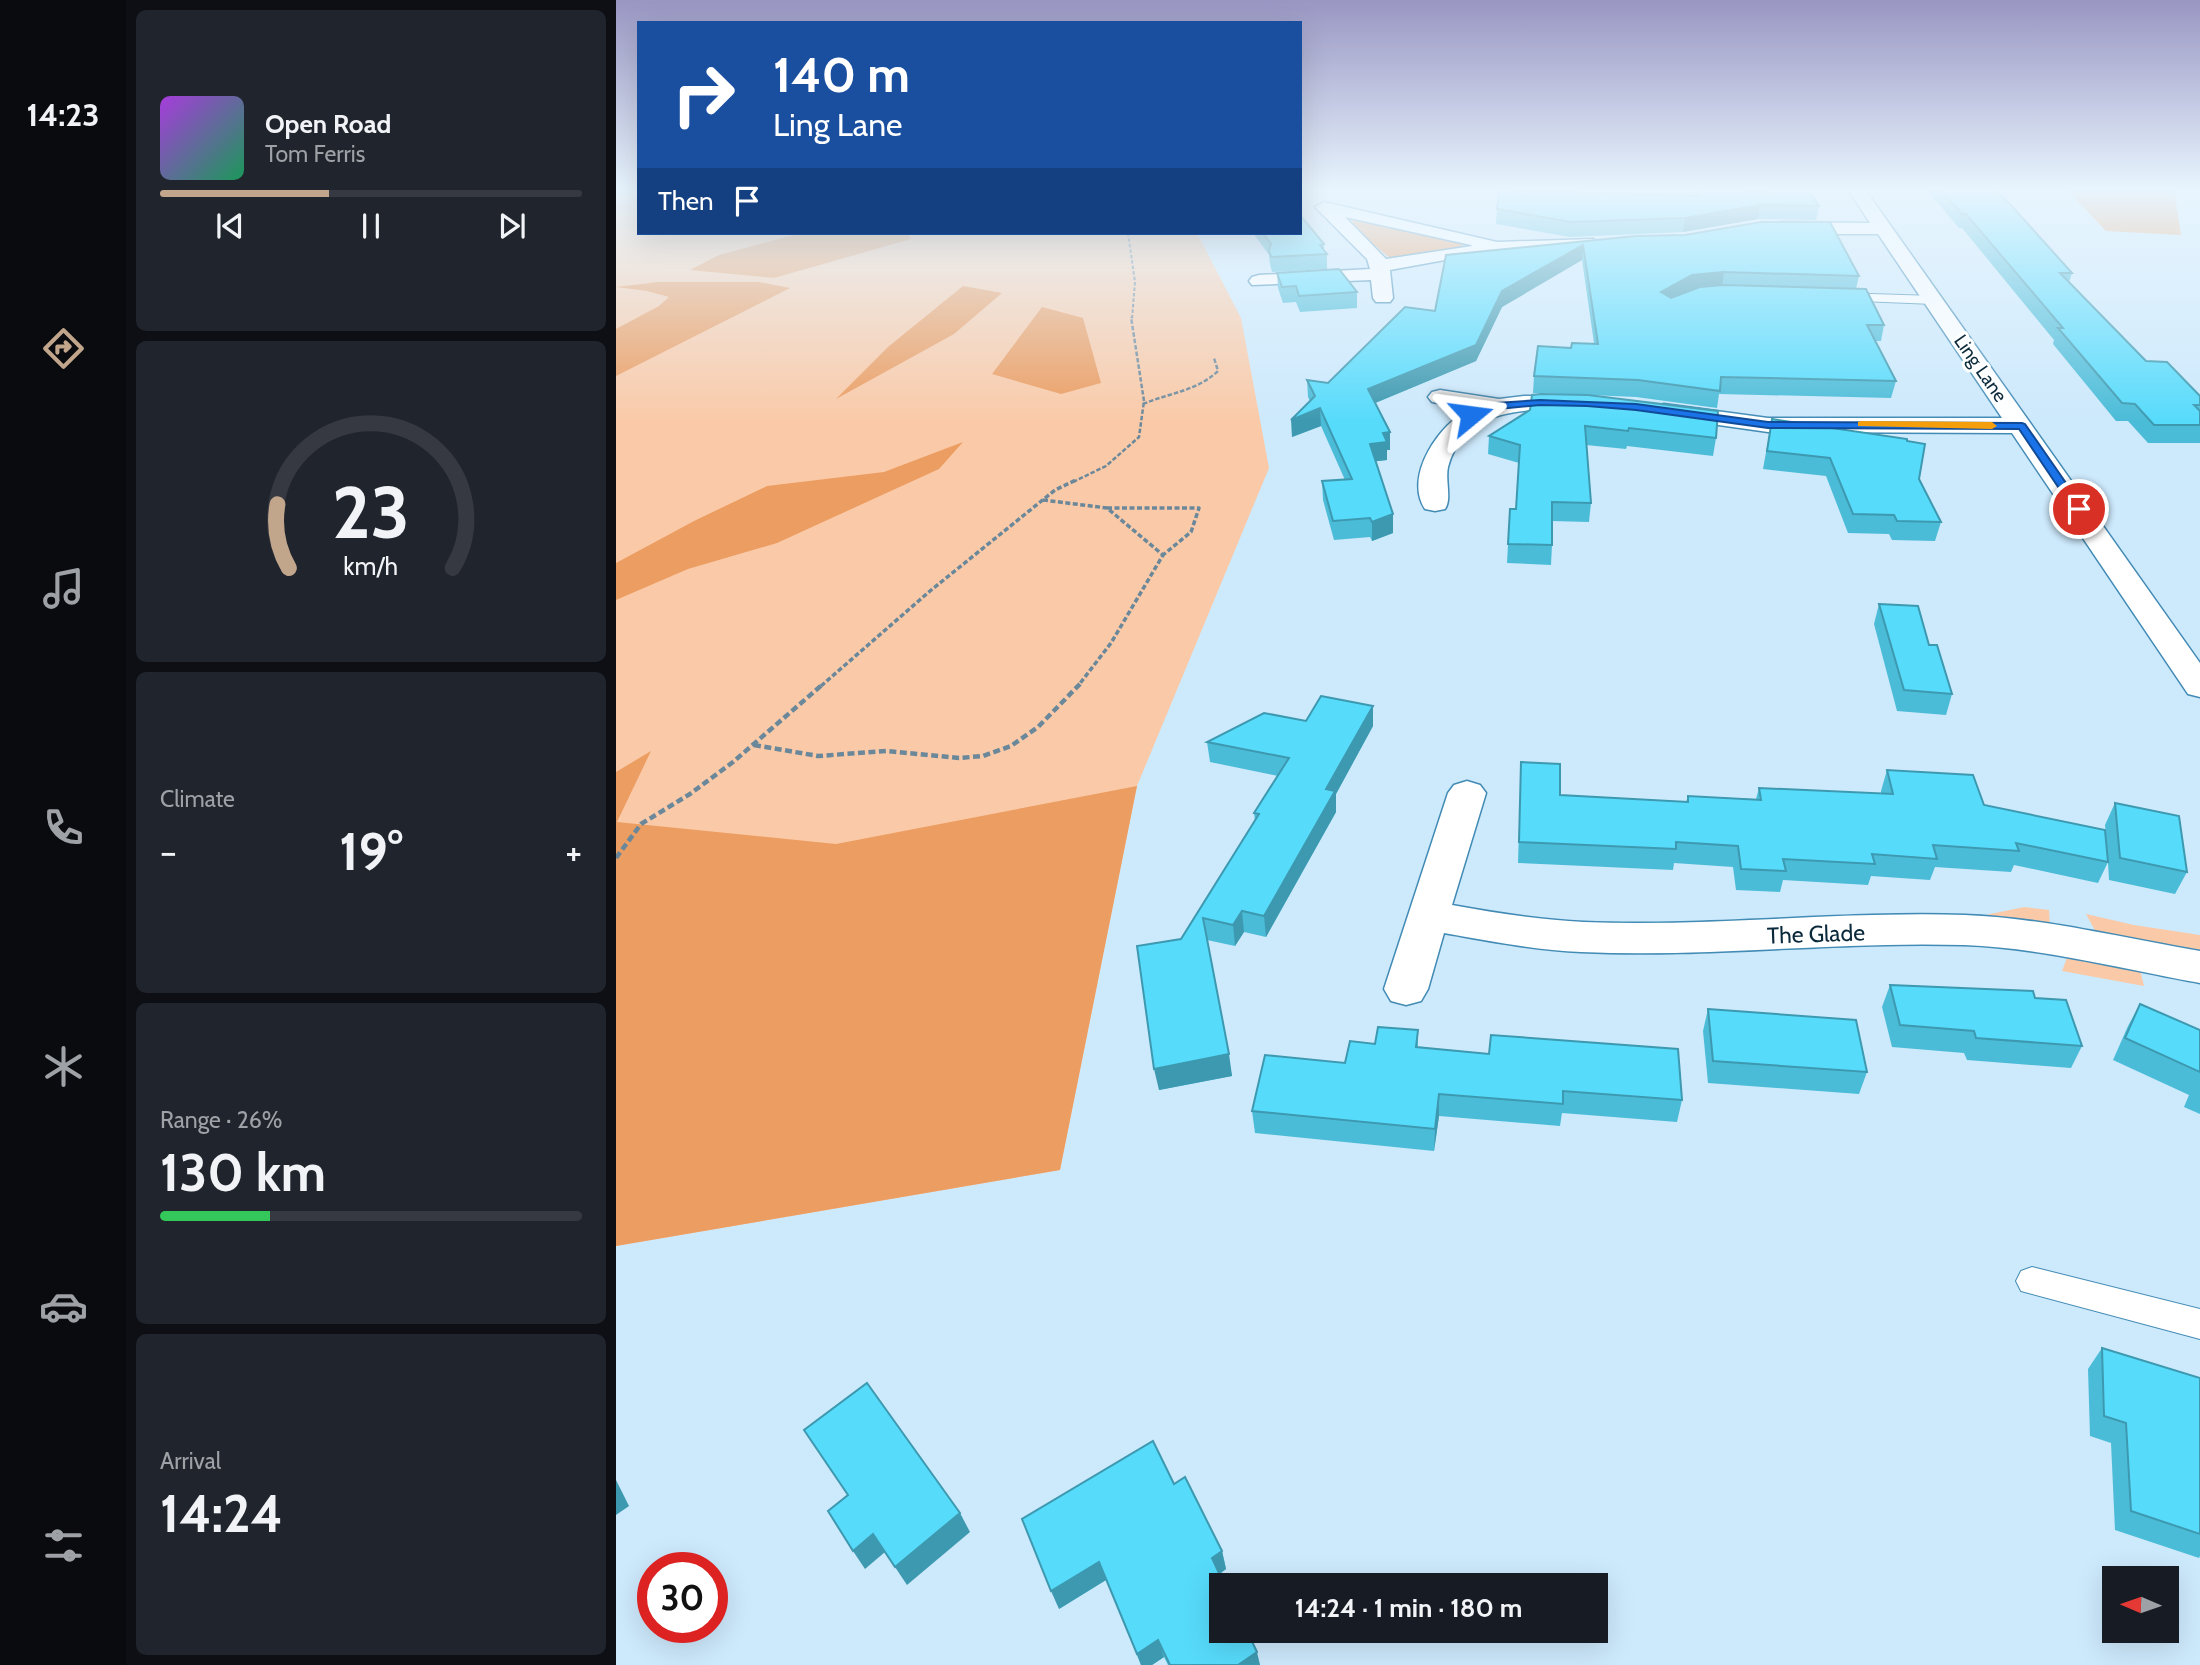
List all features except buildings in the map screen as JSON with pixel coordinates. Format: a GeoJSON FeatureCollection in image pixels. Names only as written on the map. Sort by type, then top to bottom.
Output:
{"type":"FeatureCollection","features":[{"type":"Feature","properties":{"kind":"street"},"geometry":{"type":"LineString","coordinates":[[1378,266],[1383,298]]}},
{"type":"Feature","properties":{"kind":"street"},"geometry":{"type":"LineString","coordinates":[[1259,281],[1403,266]]}},
{"type":"Feature","properties":{"kind":"street","name":"Ling Lane"},"geometry":{"type":"LineString","coordinates":[[1910,266],[2200,687]]}},
{"type":"Feature","properties":{"kind":"street"},"geometry":{"type":"LineString","coordinates":[[1440,397],[1496,406],[1540,402],[1624,406],[1768,425],[2022,426]]}},
{"type":"Feature","properties":{"kind":"street"},"geometry":{"type":"LineString","coordinates":[[1436,503],[1432,487],[1433,467],[1450,435],[1471,415],[1496,406]]}},
{"type":"Feature","properties":{"kind":"street"},"geometry":{"type":"LineString","coordinates":[[1406,989],[1467,793]]}},
{"type":"Feature","properties":{"kind":"street","name":"The Glade"},"geometry":{"type":"LineString","coordinates":[[1430,916],[1514,931],[1580,937],[1718,937],[1967,930],[2027,937],[2200,967]]}},
{"type":"Feature","properties":{"kind":"lane"},"geometry":{"type":"LineString","coordinates":[[1828,297],[1934,300]]}},
{"type":"Feature","properties":{"kind":"lane"},"geometry":{"type":"LineString","coordinates":[[2032,1280],[2200,1324]]}},
{"type":"Feature","properties":{"kind":"path"},"geometry":{"type":"LineString","coordinates":[[616,858],[641,824],[690,794],[753,745],[930,591],[1042,500],[1055,490],[1106,466],[1139,437],[1143,404],[1131,315],[1135,282],[1133,266]]}},
{"type":"Feature","properties":{"kind":"path"},"geometry":{"type":"LineString","coordinates":[[1143,404],[1208,382],[1218,371],[1214,359]]}},
{"type":"Feature","properties":{"kind":"path"},"geometry":{"type":"LineString","coordinates":[[753,745],[836,756],[887,751],[980,757],[1009,749],[1048,716],[1096,667],[1146,588],[1163,555],[1191,532],[1199,508],[1107,508],[1042,500]]}},
{"type":"Feature","properties":{"kind":"path"},"geometry":{"type":"LineString","coordinates":[[1107,508],[1163,555]]}},
{"type":"Feature","properties":{"kind":"shaded area"},"geometry":{"type":"Polygon","coordinates":[[[616,266],[1214,266],[1241,318],[1269,468],[1137,786],[1060,1170],[616,1246],[616,266]]]}},
{"type":"Feature","properties":{"kind":"shaded area"},"geometry":{"type":"Polygon","coordinates":[[[698,266],[817,266],[774,278],[690,270],[698,266]]]}},
{"type":"Feature","properties":{"kind":"shaded area"},"geometry":{"type":"Polygon","coordinates":[[[658,282],[759,282],[790,288],[616,376],[616,329],[659,306],[669,297],[616,287],[658,282]]]}},
{"type":"Feature","properties":{"kind":"shaded area"},"geometry":{"type":"Polygon","coordinates":[[[963,286],[1002,293],[954,334],[836,399],[888,347],[963,286]]]}},
{"type":"Feature","properties":{"kind":"shaded area"},"geometry":{"type":"Polygon","coordinates":[[[1042,307],[1083,318],[1101,383],[1061,394],[992,374],[1042,307]]]}},
{"type":"Feature","properties":{"kind":"shaded area"},"geometry":{"type":"Polygon","coordinates":[[[963,442],[939,469],[777,543],[688,569],[616,600],[616,563],[767,486],[884,472],[963,442]]]}},
{"type":"Feature","properties":{"kind":"shaded area"},"geometry":{"type":"Polygon","coordinates":[[[651,751],[617,822],[836,844],[1137,786],[1060,1170],[616,1246],[616,772],[651,751]]]}},
{"type":"Feature","properties":{"kind":"shaded area"},"geometry":{"type":"Polygon","coordinates":[[[2024,907],[2049,910],[2050,928],[1976,917],[2024,907]]]}},
{"type":"Feature","properties":{"kind":"shaded area"},"geometry":{"type":"Polygon","coordinates":[[[2086,914],[2134,925],[2200,935],[2200,953],[2097,934],[2086,914]]]}},
{"type":"Feature","properties":{"kind":"shaded area"},"geometry":{"type":"Polygon","coordinates":[[[2067,958],[2140,970],[2144,986],[2062,971],[2067,958]]]}},
{"type":"Feature","properties":{"kind":"slow traffic"},"geometry":{"type":"LineString","coordinates":[[1861,424],[1992,426]]}},
{"type":"Feature","properties":{"kind":"route"},"geometry":{"type":"LineString","coordinates":[[1471,415],[1496,406],[1540,402],[1636,407],[1723,421],[1768,425],[2022,426],[2079,509]]}}]}
